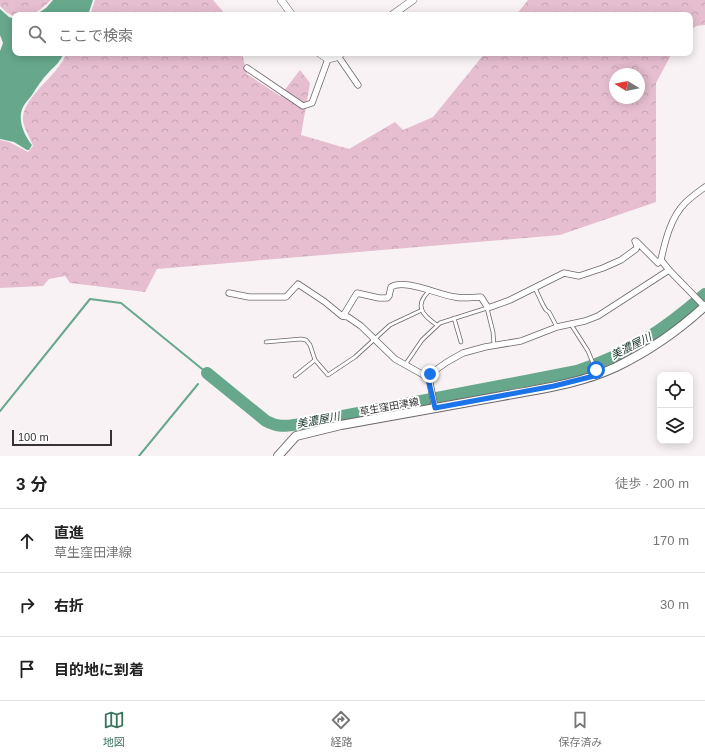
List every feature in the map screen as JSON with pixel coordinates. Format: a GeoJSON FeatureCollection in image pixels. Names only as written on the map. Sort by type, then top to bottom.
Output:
{"type":"FeatureCollection","features":[{"type":"Feature","properties":{"kind":"main road","name":"草生窪田津線"},"geometry":{"type":"LineString","coordinates":[[278,456],[296,436],[310,432],[554,386],[597,372],[615,368],[662,342],[691,319],[704,306]]}},
{"type":"Feature","properties":{"kind":"street"},"geometry":{"type":"LineString","coordinates":[[281,0],[290,12]]}},
{"type":"Feature","properties":{"kind":"street"},"geometry":{"type":"LineString","coordinates":[[396,12],[413,0]]}},
{"type":"Feature","properties":{"kind":"street"},"geometry":{"type":"LineString","coordinates":[[324,56],[328,59]]}},
{"type":"Feature","properties":{"kind":"street"},"geometry":{"type":"LineString","coordinates":[[328,59],[337,56]]}},
{"type":"Feature","properties":{"kind":"street"},"geometry":{"type":"LineString","coordinates":[[341,56],[358,85]]}},
{"type":"Feature","properties":{"kind":"street"},"geometry":{"type":"LineString","coordinates":[[247,68],[303,106],[312,103],[328,59]]}},
{"type":"Feature","properties":{"kind":"street"},"geometry":{"type":"LineString","coordinates":[[343,316],[357,293],[379,298],[387,298],[391,287],[394,285],[414,286],[457,298],[481,297],[487,308],[510,300],[564,273],[579,276],[621,260],[636,249],[636,240],[658,263],[661,260],[677,214],[685,203],[705,187]]}},
{"type":"Feature","properties":{"kind":"street"},"geometry":{"type":"LineString","coordinates":[[661,260],[704,306]]}},
{"type":"Feature","properties":{"kind":"street"},"geometry":{"type":"LineString","coordinates":[[428,378],[430,374],[457,356],[472,350],[494,345],[520,342],[557,327],[585,321],[602,315],[669,270]]}},
{"type":"Feature","properties":{"kind":"street"},"geometry":{"type":"LineString","coordinates":[[229,294],[286,297],[298,284],[343,316],[348,317],[362,326],[395,359],[428,378],[435,408]]}},
{"type":"Feature","properties":{"kind":"lane"},"geometry":{"type":"LineString","coordinates":[[535,288],[542,305],[549,312],[557,327]]}},
{"type":"Feature","properties":{"kind":"lane"},"geometry":{"type":"LineString","coordinates":[[429,291],[421,301],[422,310],[425,316],[437,325]]}},
{"type":"Feature","properties":{"kind":"lane"},"geometry":{"type":"LineString","coordinates":[[405,365],[422,340],[437,325],[487,308],[492,325],[494,345]]}},
{"type":"Feature","properties":{"kind":"lane"},"geometry":{"type":"LineString","coordinates":[[266,342],[301,339],[306,340],[310,345],[315,360],[328,375],[355,357],[390,325],[422,310]]}},
{"type":"Feature","properties":{"kind":"lane"},"geometry":{"type":"LineString","coordinates":[[454,318],[461,342]]}},
{"type":"Feature","properties":{"kind":"lane"},"geometry":{"type":"LineString","coordinates":[[572,324],[588,351],[597,372]]}},
{"type":"Feature","properties":{"kind":"lane"},"geometry":{"type":"LineString","coordinates":[[295,376],[315,360]]}},
{"type":"Feature","properties":{"kind":"green space"},"geometry":{"type":"Polygon","coordinates":[[[0,0],[51,0],[35,12],[12,12],[12,15],[0,6],[0,0]]]}},
{"type":"Feature","properties":{"kind":"green space"},"geometry":{"type":"Polygon","coordinates":[[[95,0],[213,0],[223,12],[91,12],[95,0]]]}},
{"type":"Feature","properties":{"kind":"green space"},"geometry":{"type":"Polygon","coordinates":[[[528,0],[705,0],[705,25],[696,26],[693,28],[693,12],[518,12],[528,0]]]}},
{"type":"Feature","properties":{"kind":"green space"},"geometry":{"type":"Polygon","coordinates":[[[65,56],[243,56],[247,74],[280,96],[300,70],[310,83],[301,135],[349,149],[395,122],[403,130],[433,117],[483,56],[670,56],[656,83],[656,202],[560,235],[157,269],[145,292],[70,283],[65,276],[49,279],[43,286],[0,288],[0,140],[9,142],[28,152],[33,146],[23,120],[24,111],[35,94],[57,69],[65,56]]]}},
{"type":"Feature","properties":{"kind":"shaded area"},"geometry":{"type":"Polygon","coordinates":[[[53,0],[93,0],[89,12],[40,12],[46,8],[53,0]]]}},
{"type":"Feature","properties":{"kind":"shaded area"},"geometry":{"type":"Polygon","coordinates":[[[0,9],[12,18],[12,56],[62,56],[42,80],[26,102],[21,112],[22,127],[26,137],[32,145],[29,150],[14,142],[0,139],[0,51],[3,43],[0,35],[0,9]]]}},
{"type":"Feature","properties":{"kind":"waterway","name":"美濃屋川"},"geometry":{"type":"LineString","coordinates":[[207,373],[266,421],[279,426],[301,424],[577,371],[613,357],[645,339],[690,307],[705,294]]}},
{"type":"Feature","properties":{"kind":"waterway","name":"美濃屋川"},"geometry":{"type":"LineString","coordinates":[[0,411],[90,299],[121,303],[207,373],[205,375]]}},
{"type":"Feature","properties":{"kind":"waterway"},"geometry":{"type":"LineString","coordinates":[[139,456],[198,384]]}},
{"type":"Feature","properties":{"kind":"route"},"geometry":{"type":"LineString","coordinates":[[430,374],[428,378],[435,408],[570,383],[598,375],[596,370]]}}]}
